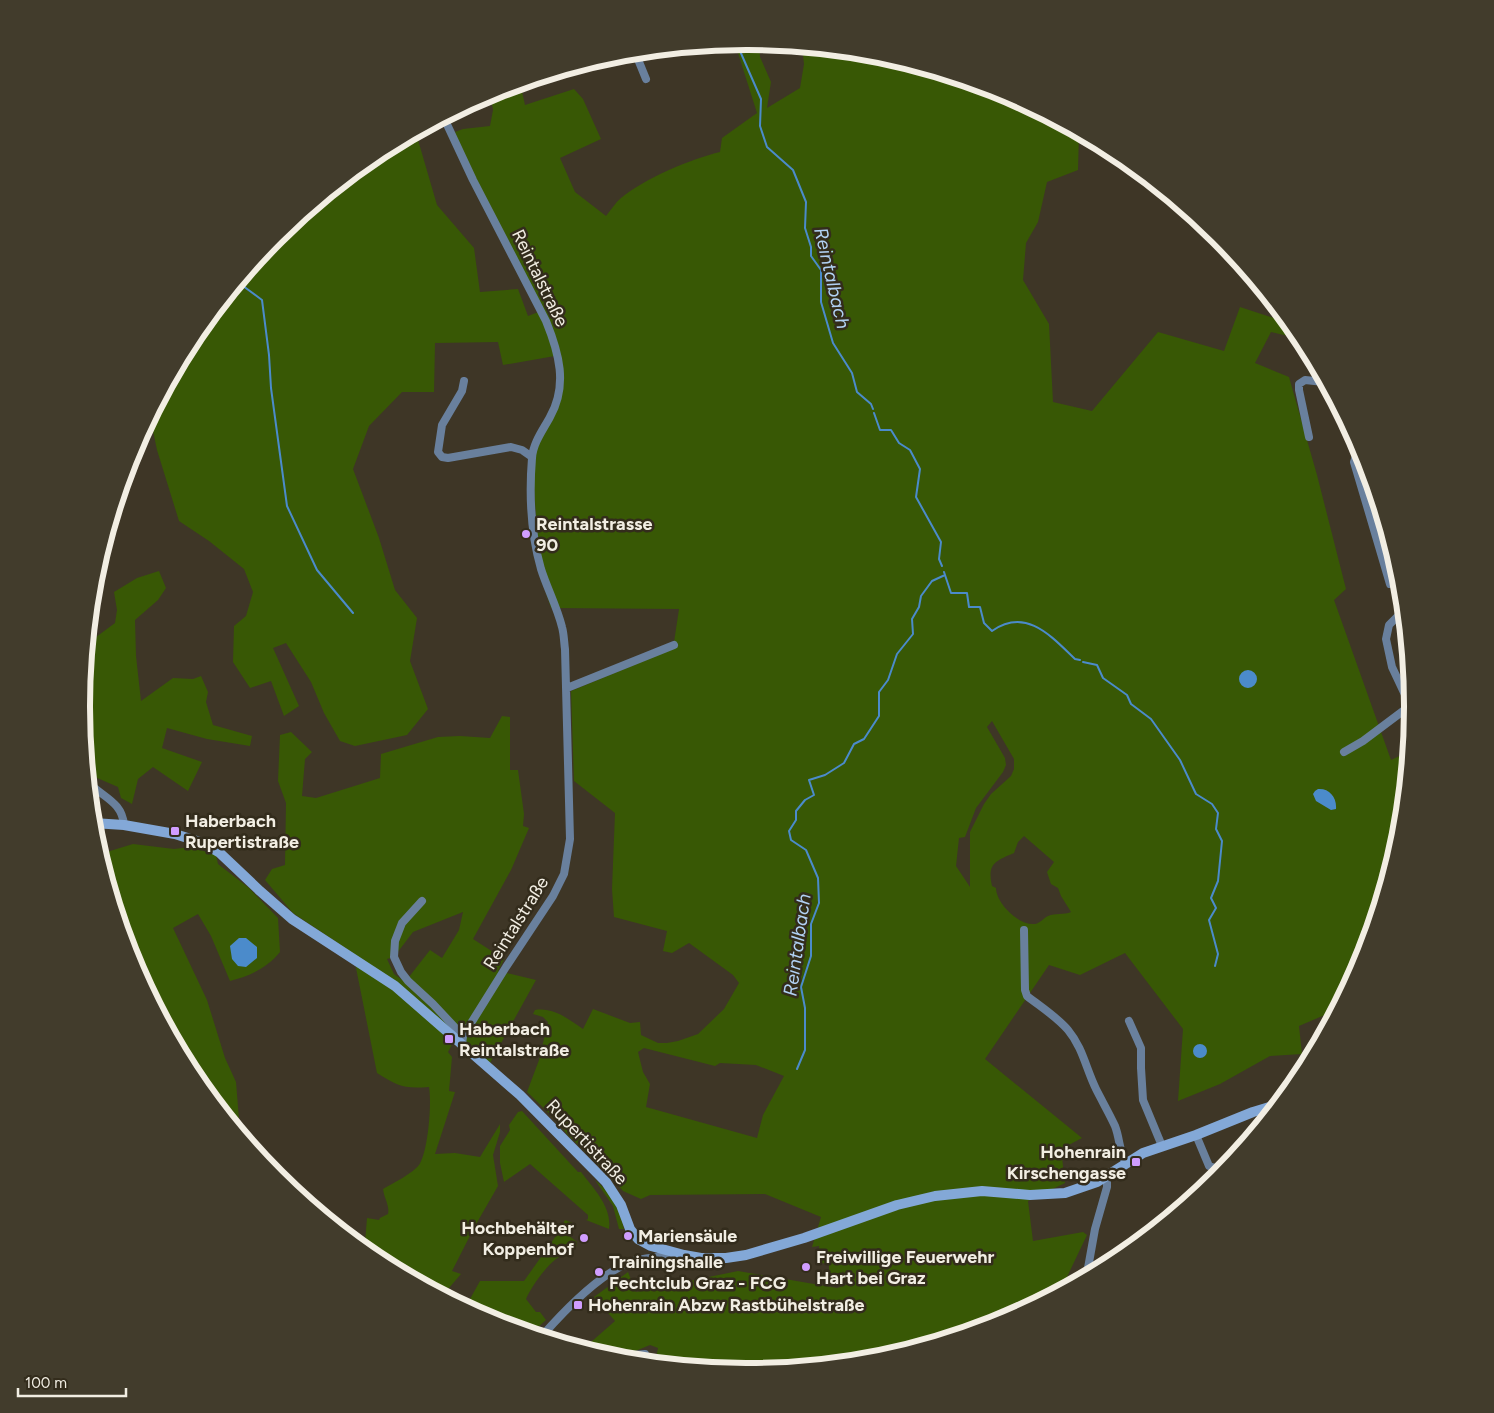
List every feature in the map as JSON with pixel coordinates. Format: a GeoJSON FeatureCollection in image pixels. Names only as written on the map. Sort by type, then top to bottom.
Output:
{"type":"FeatureCollection","features":[{"type":"Feature","properties":{"kind":"main road","name":"Rupertistraße"},"geometry":{"type":"LineString","coordinates":[[101,823],[175,834],[203,843],[220,853],[292,919],[395,986],[462,1040],[599,1174],[612,1190],[621,1205],[630,1229],[638,1239],[651,1246],[675,1253],[701,1258],[734,1257],[786,1244],[889,1207],[916,1200],[982,1191],[1057,1195],[1087,1186],[1108,1176],[1143,1153],[1266,1108]]}},
{"type":"Feature","properties":{"kind":"street"},"geometry":{"type":"LineString","coordinates":[[638,60],[646,79]]}},
{"type":"Feature","properties":{"kind":"street","name":"Reintalstraße"},"geometry":{"type":"LineString","coordinates":[[447,123],[474,182],[544,316],[556,345],[561,375],[560,390],[552,415],[534,446],[532,457],[533,522],[542,569],[562,628],[567,688],[570,840],[564,874],[553,896],[506,967],[462,1040]]}},
{"type":"Feature","properties":{"kind":"street"},"geometry":{"type":"LineString","coordinates":[[1309,437],[1298,390],[1299,384],[1305,380],[1318,381]]}},
{"type":"Feature","properties":{"kind":"street"},"geometry":{"type":"LineString","coordinates":[[464,381],[462,390],[442,425],[438,452],[442,457],[448,458],[511,447],[522,450],[532,457]]}},
{"type":"Feature","properties":{"kind":"street"},"geometry":{"type":"LineString","coordinates":[[1355,458],[1354,462],[1390,584]]}},
{"type":"Feature","properties":{"kind":"street"},"geometry":{"type":"LineString","coordinates":[[1397,617],[1389,625],[1386,639],[1392,666],[1403,691]]}},
{"type":"Feature","properties":{"kind":"street"},"geometry":{"type":"LineString","coordinates":[[567,688],[674,645]]}},
{"type":"Feature","properties":{"kind":"street"},"geometry":{"type":"LineString","coordinates":[[1344,752],[1363,741],[1404,710]]}},
{"type":"Feature","properties":{"kind":"street"},"geometry":{"type":"LineString","coordinates":[[96,790],[118,806],[124,815],[124,825]]}},
{"type":"Feature","properties":{"kind":"street"},"geometry":{"type":"LineString","coordinates":[[422,901],[402,923],[395,941],[394,957],[408,981],[433,1004],[462,1040]]}},
{"type":"Feature","properties":{"kind":"street"},"geometry":{"type":"LineString","coordinates":[[1024,930],[1025,990],[1027,996],[1067,1028],[1077,1041],[1083,1052],[1085,1064],[1096,1089],[1115,1127],[1119,1147],[1126,1163]]}},
{"type":"Feature","properties":{"kind":"street"},"geometry":{"type":"LineString","coordinates":[[1129,1021],[1141,1048],[1140,1068],[1143,1100],[1162,1146]]}},
{"type":"Feature","properties":{"kind":"street"},"geometry":{"type":"LineString","coordinates":[[1196,1135],[1209,1166],[1214,1168]]}},
{"type":"Feature","properties":{"kind":"street"},"geometry":{"type":"LineString","coordinates":[[1089,1266],[1108,1176]]}},
{"type":"Feature","properties":{"kind":"street"},"geometry":{"type":"LineString","coordinates":[[547,1331],[586,1292],[618,1269],[634,1261],[668,1256],[675,1253]]}},
{"type":"Feature","properties":{"kind":"green space"},"geometry":{"type":"Polygon","coordinates":[[[738,50],[760,50],[760,57],[771,82],[767,108],[800,88],[804,64],[803,52],[875,63],[917,72],[958,85],[998,100],[1079,140],[1078,170],[1047,182],[1038,222],[1026,243],[1023,280],[1049,324],[1053,402],[1092,411],[1158,332],[1224,351],[1240,307],[1277,319],[1289,336],[1271,332],[1255,363],[1289,377],[1317,475],[1346,589],[1334,600],[1391,760],[1401,755],[1391,835],[1369,918],[1354,958],[1327,1014],[1299,1026],[1302,1054],[1270,1056],[1220,1084],[1178,1101],[1183,1029],[1125,953],[1080,975],[1049,965],[985,1059],[1082,1138],[1061,1149],[1065,1183],[1028,1201],[1033,1241],[1083,1232],[1087,1235],[1066,1279],[998,1313],[917,1341],[833,1357],[790,1362],[704,1362],[656,1356],[658,1348],[650,1345],[632,1352],[589,1344],[615,1321],[594,1297],[628,1272],[636,1292],[738,1271],[837,1288],[849,1284],[843,1271],[838,1283],[826,1280],[829,1264],[821,1263],[819,1246],[812,1247],[821,1217],[765,1194],[650,1195],[641,1199],[623,1191],[527,1092],[539,1060],[548,1022],[543,1017],[533,1014],[535,1010],[555,1012],[583,1029],[593,1009],[630,1023],[640,1022],[641,1035],[658,1043],[667,1043],[698,1034],[724,1009],[739,983],[733,975],[689,943],[672,953],[663,951],[667,931],[614,917],[612,889],[615,813],[574,781],[571,691],[673,649],[679,609],[551,608],[540,575],[532,457],[560,390],[555,356],[503,365],[498,342],[435,343],[434,392],[402,392],[369,426],[353,469],[379,538],[395,590],[417,618],[410,661],[428,709],[407,735],[355,746],[340,741],[324,713],[311,682],[286,643],[273,648],[299,706],[284,716],[271,681],[250,688],[233,662],[234,626],[246,616],[253,592],[244,569],[209,541],[179,521],[157,450],[152,428],[178,378],[201,342],[253,274],[314,213],[347,186],[418,139],[437,205],[474,248],[480,292],[518,289],[528,316],[541,311],[473,180],[455,132],[463,129],[490,126],[493,110],[492,102],[522,90],[525,105],[574,89],[583,99],[601,139],[560,158],[575,192],[606,216],[621,198],[655,177],[681,165],[720,152],[722,138],[757,113],[738,50]],[[992,721],[987,727],[1005,758],[1006,765],[1003,772],[976,808],[965,837],[959,838],[956,866],[970,887],[970,832],[991,794],[1011,776],[1014,769],[1014,759],[992,721]],[[1024,836],[1018,842],[1014,853],[997,861],[992,868],[992,886],[996,888],[1004,907],[1016,917],[1029,924],[1040,922],[1051,915],[1071,912],[1058,888],[1051,884],[1047,872],[1054,862],[1024,836]],[[644,1048],[638,1052],[643,1072],[650,1084],[646,1107],[757,1138],[763,1115],[784,1076],[756,1065],[720,1063],[715,1066],[644,1048]]]}},
{"type":"Feature","properties":{"kind":"green space"},"geometry":{"type":"Polygon","coordinates":[[[159,571],[166,588],[158,600],[135,620],[136,656],[141,701],[173,678],[193,679],[201,676],[208,692],[206,702],[213,725],[252,736],[250,746],[207,739],[167,728],[162,748],[202,762],[188,791],[153,767],[138,779],[132,804],[121,798],[118,787],[95,777],[90,706],[94,638],[115,623],[117,610],[114,592],[137,578],[159,571]]]}},
{"type":"Feature","properties":{"kind":"green space"},"geometry":{"type":"Polygon","coordinates":[[[502,716],[510,717],[510,770],[518,770],[524,814],[523,826],[529,828],[511,870],[473,939],[504,959],[498,971],[536,980],[490,1063],[457,1035],[448,1052],[452,1057],[449,1091],[455,1092],[435,1154],[455,1153],[480,1157],[500,1124],[500,1132],[493,1155],[498,1186],[452,1271],[461,1274],[447,1290],[419,1275],[365,1240],[367,1218],[379,1220],[388,1214],[383,1189],[412,1171],[419,1165],[422,1159],[428,1127],[429,1087],[401,1086],[377,1073],[353,953],[293,913],[265,880],[272,869],[285,865],[286,803],[278,781],[280,735],[291,732],[312,752],[305,759],[302,796],[316,798],[380,778],[381,754],[438,737],[490,738],[502,716]],[[463,912],[413,932],[394,957],[387,959],[394,974],[405,982],[430,950],[442,958],[459,930],[463,912]]]}},
{"type":"Feature","properties":{"kind":"green space"},"geometry":{"type":"Polygon","coordinates":[[[133,844],[174,849],[191,847],[216,855],[218,864],[249,888],[278,918],[280,952],[270,963],[258,971],[230,981],[211,936],[198,914],[173,928],[207,1000],[225,1058],[236,1082],[239,1119],[237,1119],[226,1106],[201,1071],[178,1035],[158,997],[140,958],[125,918],[107,852],[133,844]]]}},
{"type":"Feature","properties":{"kind":"green space"},"geometry":{"type":"Polygon","coordinates":[[[522,1111],[578,1172],[581,1172],[596,1192],[608,1213],[609,1229],[586,1220],[588,1215],[530,1164],[504,1182],[500,1163],[500,1146],[510,1130],[509,1125],[518,1112],[522,1111]]]}},
{"type":"Feature","properties":{"kind":"green space"},"geometry":{"type":"Polygon","coordinates":[[[595,1180],[614,1202],[624,1229],[619,1229],[613,1206],[595,1180]]]}},
{"type":"Feature","properties":{"kind":"green space"},"geometry":{"type":"Polygon","coordinates":[[[565,1220],[575,1224],[568,1235],[577,1242],[576,1247],[556,1259],[550,1265],[533,1286],[526,1299],[536,1312],[540,1312],[546,1320],[537,1328],[468,1300],[480,1281],[524,1281],[565,1220]]]}},
{"type":"Feature","properties":{"kind":"water"},"geometry":{"type":"Polygon","coordinates":[[[1248,670],[1254,673],[1257,679],[1254,685],[1248,688],[1242,685],[1239,679],[1242,673],[1248,670]]]}},
{"type":"Feature","properties":{"kind":"water"},"geometry":{"type":"Polygon","coordinates":[[[1318,789],[1326,790],[1334,797],[1336,809],[1331,810],[1316,801],[1313,794],[1318,789]]]}},
{"type":"Feature","properties":{"kind":"water"},"geometry":{"type":"Polygon","coordinates":[[[239,938],[246,938],[257,947],[257,958],[246,967],[238,966],[232,959],[230,946],[239,938]]]}},
{"type":"Feature","properties":{"kind":"water"},"geometry":{"type":"Polygon","coordinates":[[[1197,1044],[1203,1044],[1207,1051],[1203,1058],[1197,1058],[1193,1054],[1193,1048],[1197,1044]]]}},
{"type":"Feature","properties":{"kind":"waterway","name":"Reintalbach"},"geometry":{"type":"LineString","coordinates":[[740,50],[761,99],[760,126],[767,147],[793,170],[806,202],[805,228],[811,247],[811,256],[821,270],[821,302],[833,343],[852,373],[857,392],[871,404],[873,409]]}},
{"type":"Feature","properties":{"kind":"waterway"},"geometry":{"type":"LineString","coordinates":[[243,286],[262,300],[271,388],[287,506],[317,570],[353,613]]}},
{"type":"Feature","properties":{"kind":"waterway","name":"Reintalbach"},"geometry":{"type":"LineString","coordinates":[[874,413],[880,430],[891,430],[899,443],[910,450],[920,469],[916,497],[941,542],[939,559],[942,566]]}},
{"type":"Feature","properties":{"kind":"waterway","name":"Reintalbach"},"geometry":{"type":"LineString","coordinates":[[797,1069],[805,1050],[805,1008],[801,987],[811,956],[811,924],[819,903],[818,878],[806,850],[791,840],[789,831],[796,820],[796,811],[805,800],[814,795],[809,780],[825,775],[844,763],[854,744],[864,739],[879,716],[879,692],[888,680],[897,654],[913,634],[912,619],[919,607],[921,596],[932,581],[945,575],[944,572]]}},
{"type":"Feature","properties":{"kind":"waterway"},"geometry":{"type":"LineString","coordinates":[[945,575],[951,593],[967,593],[969,607],[980,607],[984,623],[992,631],[1004,624],[1027,623],[1037,627],[1075,659],[1080,660]]}},
{"type":"Feature","properties":{"kind":"waterway"},"geometry":{"type":"LineString","coordinates":[[1083,662],[1097,665],[1103,678],[1127,695],[1131,704],[1151,719],[1180,760],[1196,794],[1212,804],[1218,813],[1216,829],[1222,841],[1218,881],[1211,898],[1216,908],[1209,920],[1218,954],[1215,966]]}},
{"type":"Feature","properties":{"kind":"place","name":"Reintalstrasse 90"},"geometry":{"type":"Point","coordinates":[526,534]}},
{"type":"Feature","properties":{"kind":"place","name":"Haberbach Rupertistraße"},"geometry":{"type":"Point","coordinates":[175,831]}},
{"type":"Feature","properties":{"kind":"place","name":"Haberbach Reintalstraße"},"geometry":{"type":"Point","coordinates":[449,1039]}},
{"type":"Feature","properties":{"kind":"place","name":"Hohenrain Kirschengasse"},"geometry":{"type":"Point","coordinates":[1136,1162]}},
{"type":"Feature","properties":{"kind":"place","name":"Mariensäule"},"geometry":{"type":"Point","coordinates":[628,1236]}},
{"type":"Feature","properties":{"kind":"place","name":"Hochbehälter Koppenhof"},"geometry":{"type":"Point","coordinates":[584,1238]}},
{"type":"Feature","properties":{"kind":"place","name":"Freiwillige Feuerwehr Hart bei Graz"},"geometry":{"type":"Point","coordinates":[806,1267]}},
{"type":"Feature","properties":{"kind":"place","name":"Trainingshalle Fechtclub Graz - FCG"},"geometry":{"type":"Point","coordinates":[599,1272]}},
{"type":"Feature","properties":{"kind":"place","name":"Hohenrain Abzw Rastbühelstraße"},"geometry":{"type":"Point","coordinates":[578,1305]}}]}
